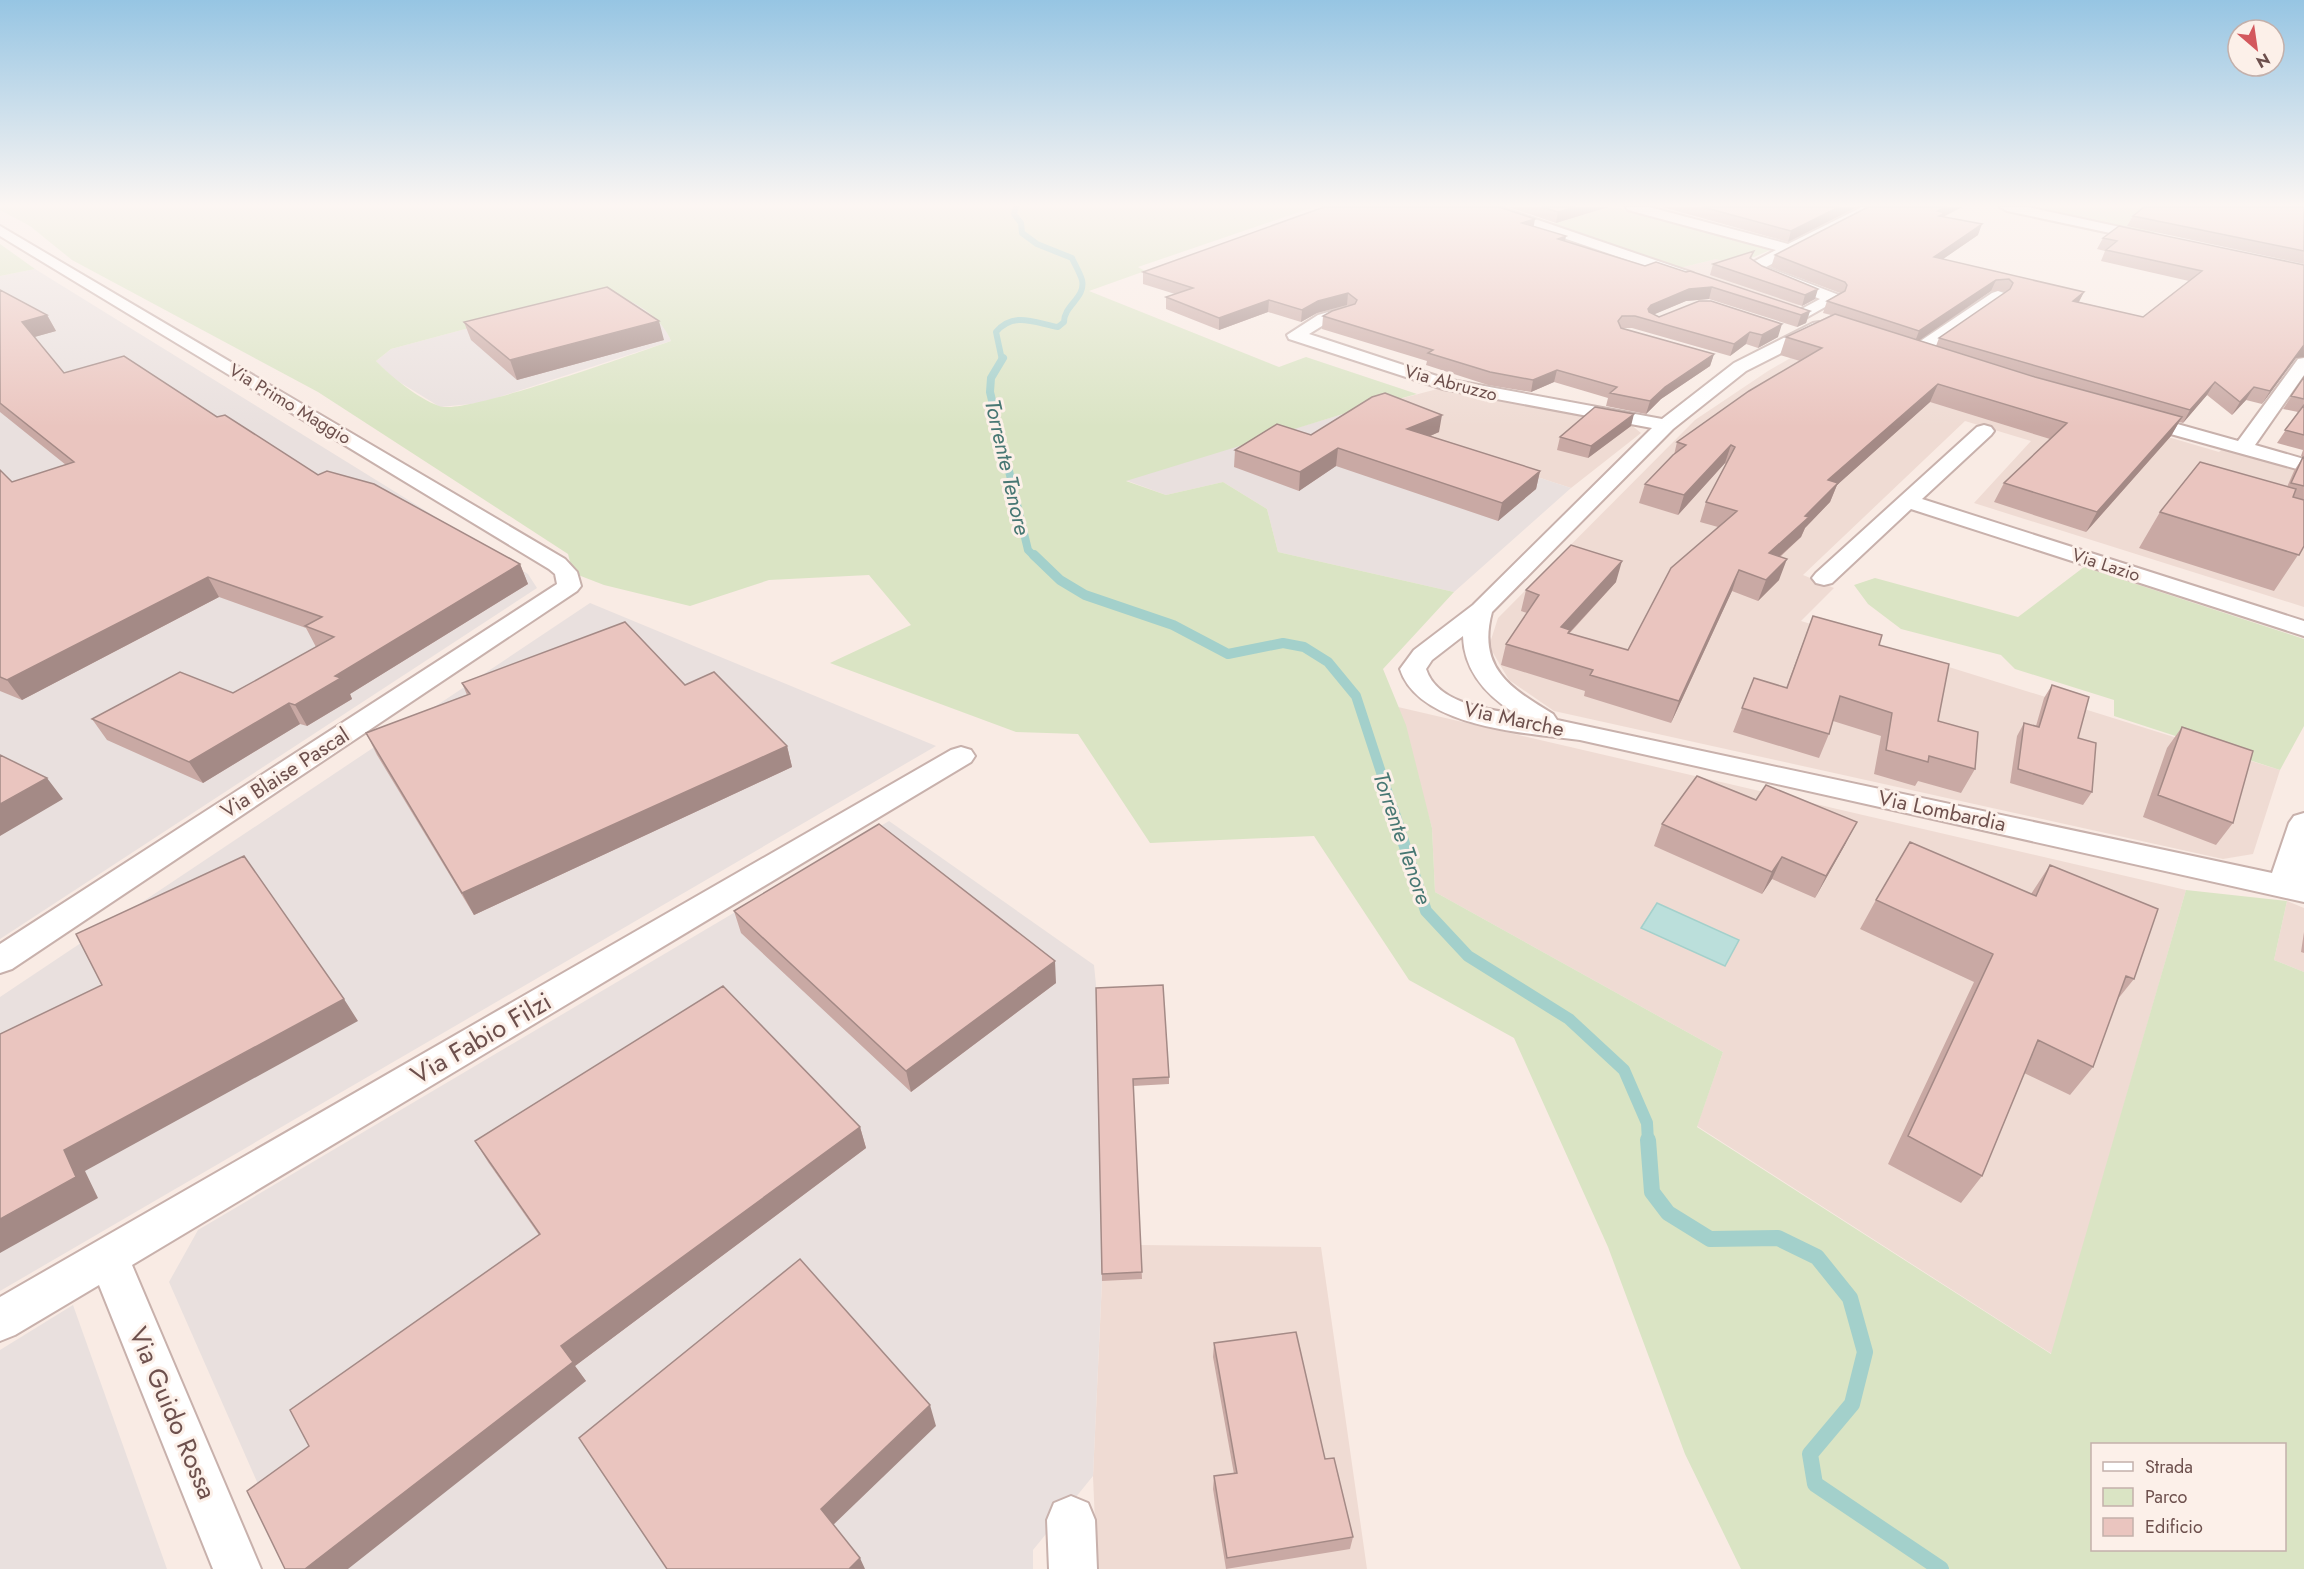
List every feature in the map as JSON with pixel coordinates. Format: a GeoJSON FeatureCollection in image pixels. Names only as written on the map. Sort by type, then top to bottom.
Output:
{"type":"FeatureCollection","features":[{"type":"Feature","properties":{"kind":"street","name":"Via Primo Maggio"},"geometry":{"type":"LineString","coordinates":[[81,280],[557,564],[566,572],[569,586]]}},
{"type":"Feature","properties":{"kind":"street","name":"Via Marche"},"geometry":{"type":"LineString","coordinates":[[1580,732],[1484,716],[1438,699],[1428,694],[1416,680],[1413,669],[1423,655],[1481,610],[1666,425],[1740,367],[1798,335],[1832,325],[1796,313],[1833,298],[1788,280]]}},
{"type":"Feature","properties":{"kind":"street"},"geometry":{"type":"LineString","coordinates":[[1937,359],[1910,350],[1998,296]]}},
{"type":"Feature","properties":{"kind":"street","name":"Via Abruzzo"},"geometry":{"type":"LineString","coordinates":[[1346,312],[1324,318],[1295,335],[1452,387],[1666,425]]}},
{"type":"Feature","properties":{"kind":"street"},"geometry":{"type":"LineString","coordinates":[[1776,328],[1798,335]]}},
{"type":"Feature","properties":{"kind":"street"},"geometry":{"type":"LineString","coordinates":[[1717,360],[1740,367]]}},
{"type":"Feature","properties":{"kind":"street"},"geometry":{"type":"LineString","coordinates":[[2243,448],[2304,363]]}},
{"type":"Feature","properties":{"kind":"street"},"geometry":{"type":"LineString","coordinates":[[2125,415],[2304,465]]}},
{"type":"Feature","properties":{"kind":"street"},"geometry":{"type":"LineString","coordinates":[[1824,578],[1984,431]]}},
{"type":"Feature","properties":{"kind":"street","name":"Via Lazio"},"geometry":{"type":"LineString","coordinates":[[1908,501],[2304,629]]}},
{"type":"Feature","properties":{"kind":"street","name":"Via Blaise Pascal"},"geometry":{"type":"LineString","coordinates":[[0,960],[569,586]]}},
{"type":"Feature","properties":{"kind":"street","name":"Via Marche"},"geometry":{"type":"LineString","coordinates":[[1481,610],[1475,638],[1479,661],[1492,682],[1514,702],[1545,720],[1580,732]]}},
{"type":"Feature","properties":{"kind":"street","name":"Via Lombardia"},"geometry":{"type":"LineString","coordinates":[[1580,732],[2297,889]]}},
{"type":"Feature","properties":{"kind":"street","name":"Via Fabio Filzi"},"geometry":{"type":"LineString","coordinates":[[0,1320],[961,756]]}},
{"type":"Feature","properties":{"kind":"street"},"geometry":{"type":"LineString","coordinates":[[2297,889],[2287,871],[2304,823]]}},
{"type":"Feature","properties":{"kind":"street","name":"Via Guido Rossa"},"geometry":{"type":"LineString","coordinates":[[108,1257],[237,1569]]}},
{"type":"Feature","properties":{"kind":"street"},"geometry":{"type":"LineString","coordinates":[[1071,1520],[1073,1569]]}},
{"type":"Feature","properties":{"kind":"shaded area"},"geometry":{"type":"Polygon","coordinates":[[[0,280],[53,280],[528,574],[537,588],[0,939],[0,280]]]}},
{"type":"Feature","properties":{"kind":"shaded area"},"geometry":{"type":"Polygon","coordinates":[[[1716,280],[1775,280],[1821,297],[1795,307],[1716,280]]]}},
{"type":"Feature","properties":{"kind":"shaded area"},"geometry":{"type":"Polygon","coordinates":[[[615,295],[635,302],[664,326],[671,341],[481,403],[440,407],[393,378],[376,361],[391,349],[569,301],[615,295]]]}},
{"type":"Feature","properties":{"kind":"shaded area"},"geometry":{"type":"Polygon","coordinates":[[[1834,333],[1909,361],[2219,452],[2223,448],[2304,471],[2304,607],[1974,503],[2031,441],[1965,421],[1803,575],[1834,588],[1801,621],[2280,770],[2253,854],[2223,859],[1554,711],[1509,680],[1489,646],[1498,618],[1695,420],[1768,371],[1834,333]]]}},
{"type":"Feature","properties":{"kind":"shaded area"},"geometry":{"type":"Polygon","coordinates":[[[1441,388],[1630,424],[1641,433],[1571,488],[1343,414],[1441,388]]]}},
{"type":"Feature","properties":{"kind":"shaded area"},"geometry":{"type":"Polygon","coordinates":[[[1343,414],[1571,488],[1454,592],[1278,552],[1267,509],[1223,482],[1166,495],[1125,480],[1343,414]]]}},
{"type":"Feature","properties":{"kind":"shaded area"},"geometry":{"type":"Polygon","coordinates":[[[590,603],[936,746],[0,1291],[0,997],[590,603]]]}},
{"type":"Feature","properties":{"kind":"shaded area"},"geometry":{"type":"Polygon","coordinates":[[[1398,707],[2186,890],[2052,1354],[1697,1126],[1723,1052],[1435,892],[1432,828],[1398,707]]]}},
{"type":"Feature","properties":{"kind":"shaded area"},"geometry":{"type":"Polygon","coordinates":[[[889,821],[1094,965],[1097,995],[1102,1281],[1093,1476],[1033,1550],[1033,1569],[298,1569],[269,1509],[169,1282],[198,1230],[889,821]]]}},
{"type":"Feature","properties":{"kind":"shaded area"},"geometry":{"type":"Polygon","coordinates":[[[2287,901],[2304,908],[2304,972],[2274,960],[2287,901]]]}},
{"type":"Feature","properties":{"kind":"shaded area"},"geometry":{"type":"Polygon","coordinates":[[[1140,1245],[1321,1247],[1367,1569],[1097,1569],[1093,1476],[1102,1281],[1140,1245]]]}},
{"type":"Feature","properties":{"kind":"shaded area"},"geometry":{"type":"Polygon","coordinates":[[[73,1305],[167,1569],[0,1569],[0,1350],[73,1305]]]}},
{"type":"Feature","properties":{"kind":"green space"},"geometry":{"type":"Polygon","coordinates":[[[110,280],[1119,280],[1089,291],[1279,367],[1306,357],[1417,394],[1343,414],[1126,481],[1166,495],[1223,482],[1267,509],[1278,552],[1454,592],[1383,669],[1406,725],[1432,828],[1435,892],[1723,1052],[1697,1127],[2051,1354],[2186,890],[2287,901],[2274,960],[2304,972],[2304,1569],[1741,1569],[1685,1454],[1608,1247],[1514,1038],[1409,980],[1314,836],[1150,843],[1078,734],[1016,732],[830,663],[911,625],[869,575],[769,580],[690,606],[604,585],[573,573],[568,554],[318,392],[110,280]],[[615,295],[569,301],[391,349],[376,361],[422,398],[439,406],[454,407],[480,402],[550,382],[671,341],[655,318],[632,302],[615,295]]]}},
{"type":"Feature","properties":{"kind":"green space"},"geometry":{"type":"Polygon","coordinates":[[[2084,567],[2304,639],[2304,726],[2280,770],[2114,716],[2114,700],[2015,669],[2001,655],[1901,629],[1868,604],[1854,585],[1875,578],[2018,617],[2084,567]]]}},
{"type":"Feature","properties":{"kind":"water"},"geometry":{"type":"Polygon","coordinates":[[[1657,903],[1739,940],[1725,966],[1641,928],[1657,903]]]}},
{"type":"Feature","properties":{"kind":"building"},"geometry":{"type":"Polygon","coordinates":[[[1169,280],[1718,280],[1810,311],[1801,315],[1712,287],[1689,289],[1651,305],[1648,309],[1649,312],[1659,317],[1699,301],[1711,301],[1782,324],[1762,335],[1750,332],[1734,344],[1635,316],[1622,316],[1618,321],[1621,328],[1714,354],[1665,387],[1650,401],[1610,393],[1617,387],[1557,370],[1533,380],[1490,372],[1428,353],[1433,350],[1323,316],[1355,304],[1357,300],[1348,293],[1318,301],[1302,310],[1269,300],[1219,318],[1166,297],[1193,288],[1169,280]]]}},
{"type":"Feature","properties":{"kind":"building"},"geometry":{"type":"Polygon","coordinates":[[[1761,280],[1797,280],[1818,289],[1805,295],[1761,280]]]}},
{"type":"Feature","properties":{"kind":"building"},"geometry":{"type":"Polygon","coordinates":[[[1840,280],[1996,280],[1919,331],[1827,301],[1845,291],[1847,285],[1840,280]]]}},
{"type":"Feature","properties":{"kind":"building"},"geometry":{"type":"Polygon","coordinates":[[[2010,280],[2034,280],[2084,292],[2073,301],[2143,317],[2190,280],[2304,280],[2304,345],[2270,391],[2254,387],[2240,402],[2215,382],[2190,410],[1939,338],[2010,289],[2013,283],[2010,280]]]}},
{"type":"Feature","properties":{"kind":"building"},"geometry":{"type":"Polygon","coordinates":[[[607,287],[659,321],[510,360],[464,322],[607,287]]]}},
{"type":"Feature","properties":{"kind":"building"},"geometry":{"type":"Polygon","coordinates":[[[0,290],[47,315],[22,322],[64,373],[124,356],[217,417],[225,415],[318,475],[327,471],[374,484],[520,564],[335,676],[341,678],[295,705],[289,703],[189,762],[92,719],[180,672],[233,693],[334,637],[305,626],[322,617],[208,577],[7,680],[0,677],[0,470],[12,482],[74,462],[0,403],[0,290]]]}},
{"type":"Feature","properties":{"kind":"building"},"geometry":{"type":"Polygon","coordinates":[[[1835,314],[2035,377],[2182,417],[2097,512],[2004,483],[2067,423],[1938,384],[1828,480],[1838,483],[1805,516],[1809,517],[1769,553],[1787,559],[1766,580],[1739,570],[1679,701],[1590,675],[1593,670],[1506,644],[1539,595],[1526,590],[1571,545],[1622,561],[1561,627],[1570,630],[1568,633],[1628,650],[1671,568],[1737,511],[1706,502],[1735,447],[1731,445],[1684,495],[1645,484],[1686,445],[1677,442],[1749,391],[1822,348],[1786,337],[1835,314]]]}},
{"type":"Feature","properties":{"kind":"building"},"geometry":{"type":"Polygon","coordinates":[[[2304,377],[2304,399],[2291,396],[2304,377]]]}},
{"type":"Feature","properties":{"kind":"building"},"geometry":{"type":"Polygon","coordinates":[[[1385,393],[1442,415],[1407,429],[1540,471],[1502,503],[1338,448],[1300,472],[1235,450],[1277,424],[1311,435],[1372,397],[1385,393]]]}},
{"type":"Feature","properties":{"kind":"building"},"geometry":{"type":"Polygon","coordinates":[[[2304,405],[2304,435],[2285,430],[2304,405]]]}},
{"type":"Feature","properties":{"kind":"building"},"geometry":{"type":"Polygon","coordinates":[[[1595,407],[1634,414],[1591,446],[1560,437],[1595,407]]]}},
{"type":"Feature","properties":{"kind":"building"},"geometry":{"type":"Polygon","coordinates":[[[2304,457],[2304,486],[2291,483],[2304,457]]]}},
{"type":"Feature","properties":{"kind":"building"},"geometry":{"type":"Polygon","coordinates":[[[2200,462],[2296,489],[2293,497],[2304,500],[2304,546],[2299,555],[2160,512],[2200,462]]]}},
{"type":"Feature","properties":{"kind":"building"},"geometry":{"type":"Polygon","coordinates":[[[1813,616],[1882,635],[1879,645],[1949,664],[1938,721],[1978,732],[1975,769],[1929,756],[1928,762],[1886,750],[1892,713],[1840,696],[1829,734],[1742,708],[1754,678],[1787,688],[1813,616]]]}},
{"type":"Feature","properties":{"kind":"building"},"geometry":{"type":"Polygon","coordinates":[[[625,622],[685,685],[714,672],[787,746],[462,893],[366,733],[470,694],[462,683],[625,622]]]}},
{"type":"Feature","properties":{"kind":"building"},"geometry":{"type":"Polygon","coordinates":[[[2052,685],[2089,697],[2078,738],[2096,743],[2092,792],[2018,769],[2024,723],[2039,727],[2052,685]]]}},
{"type":"Feature","properties":{"kind":"building"},"geometry":{"type":"Polygon","coordinates":[[[2182,727],[2253,751],[2233,823],[2158,795],[2182,727]]]}},
{"type":"Feature","properties":{"kind":"building"},"geometry":{"type":"Polygon","coordinates":[[[0,755],[47,778],[0,804],[0,755]]]}},
{"type":"Feature","properties":{"kind":"building"},"geometry":{"type":"Polygon","coordinates":[[[1697,776],[1756,800],[1766,785],[1857,822],[1826,876],[1782,857],[1772,872],[1662,824],[1697,776]]]}},
{"type":"Feature","properties":{"kind":"building"},"geometry":{"type":"Polygon","coordinates":[[[879,824],[1055,961],[906,1071],[734,911],[879,824]]]}},
{"type":"Feature","properties":{"kind":"building"},"geometry":{"type":"Polygon","coordinates":[[[1910,842],[2036,896],[2050,865],[2158,909],[2134,979],[2126,976],[2093,1067],[2038,1040],[1982,1176],[1908,1136],[1993,954],[1876,900],[1910,842]]]}},
{"type":"Feature","properties":{"kind":"building"},"geometry":{"type":"Polygon","coordinates":[[[244,856],[344,999],[64,1150],[76,1177],[0,1219],[0,1034],[102,985],[76,934],[244,856]]]}},
{"type":"Feature","properties":{"kind":"building"},"geometry":{"type":"Polygon","coordinates":[[[1163,985],[1169,1077],[1133,1079],[1142,1272],[1102,1274],[1096,988],[1163,985]]]}},
{"type":"Feature","properties":{"kind":"building"},"geometry":{"type":"Polygon","coordinates":[[[723,986],[860,1127],[561,1346],[573,1362],[305,1569],[285,1569],[247,1491],[309,1446],[290,1410],[540,1234],[475,1141],[723,986]]]}},
{"type":"Feature","properties":{"kind":"building"},"geometry":{"type":"Polygon","coordinates":[[[800,1259],[930,1405],[821,1509],[860,1558],[849,1569],[667,1569],[579,1438],[800,1259]]]}},
{"type":"Feature","properties":{"kind":"building"},"geometry":{"type":"Polygon","coordinates":[[[1296,1332],[1325,1459],[1334,1458],[1353,1537],[1227,1558],[1214,1476],[1237,1473],[1214,1343],[1296,1332]]]}},
{"type":"Feature","properties":{"kind":"waterway","name":"Torrente Tenore"},"geometry":{"type":"LineString","coordinates":[[1002,360],[996,332],[1017,320],[1058,327],[1064,322],[1067,311],[1081,292],[1082,280]]}},
{"type":"Feature","properties":{"kind":"waterway","name":"Torrente Tenore"},"geometry":{"type":"LineString","coordinates":[[1002,360],[991,378],[990,392],[1028,550],[1035,557]]}},
{"type":"Feature","properties":{"kind":"waterway","name":"Torrente Tenore"},"geometry":{"type":"LineString","coordinates":[[1034,555],[1060,580],[1085,595],[1173,625],[1228,654],[1283,643],[1304,647],[1328,662],[1356,696],[1394,812]]}},
{"type":"Feature","properties":{"kind":"waterway","name":"Torrente Tenore"},"geometry":{"type":"LineString","coordinates":[[1393,810],[1426,911],[1468,956],[1569,1019],[1624,1070],[1647,1123],[1648,1142]]}},
{"type":"Feature","properties":{"kind":"waterway","name":"Torrente Tenore"},"geometry":{"type":"LineString","coordinates":[[1648,1140],[1652,1192],[1668,1213],[1710,1239],[1778,1238],[1817,1257],[1850,1298],[1865,1352],[1852,1404],[1810,1454],[1815,1484],[1941,1569]]}}]}
